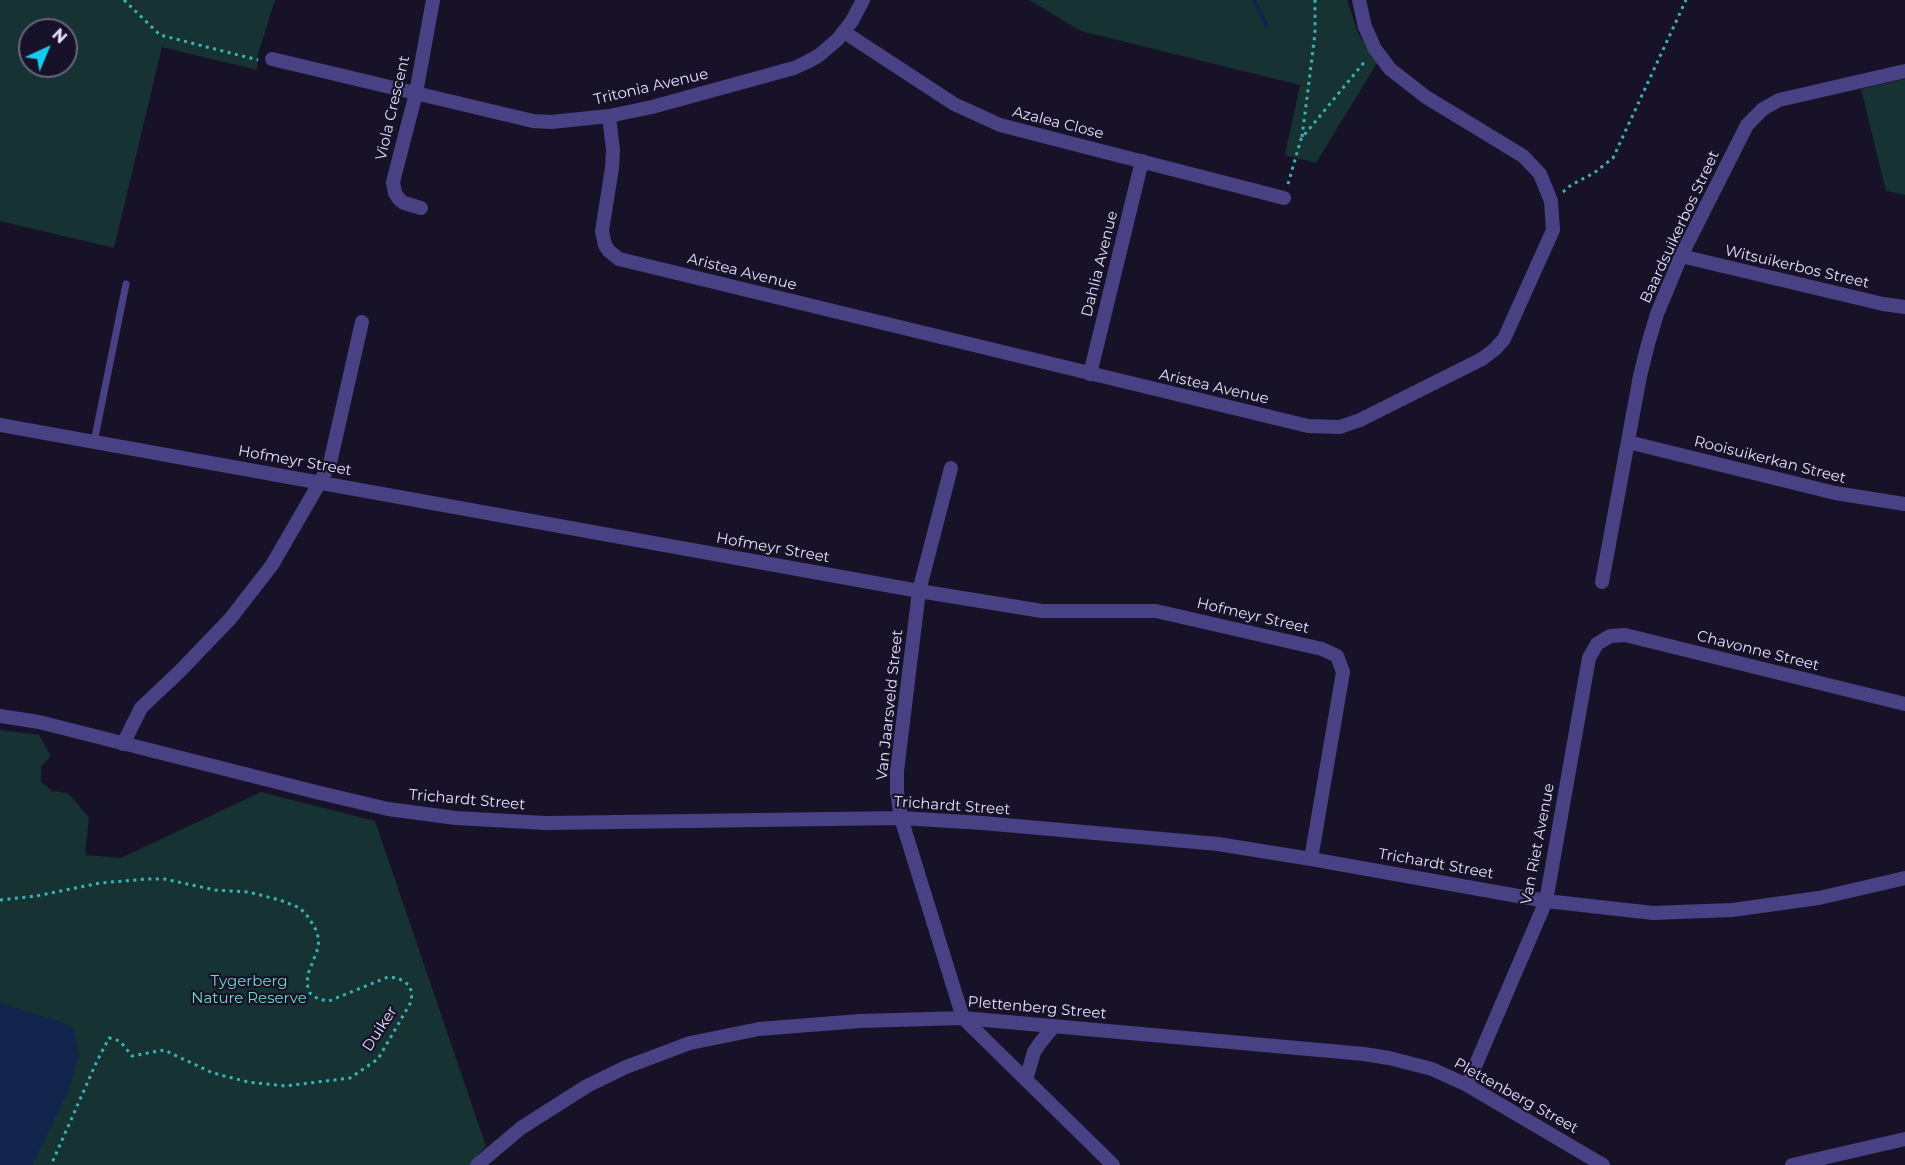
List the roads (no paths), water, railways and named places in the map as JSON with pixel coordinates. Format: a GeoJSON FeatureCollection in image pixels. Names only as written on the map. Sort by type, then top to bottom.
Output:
{"type":"FeatureCollection","features":[{"type":"Feature","properties":{"kind":"street","name":"Viola Crescent"},"geometry":{"type":"LineString","coordinates":[[421,208],[404,203],[399,199],[393,182],[416,93],[433,0]]}},
{"type":"Feature","properties":{"kind":"street","name":"Tritonia Avenue"},"geometry":{"type":"LineString","coordinates":[[272,59],[533,121],[551,122],[609,116],[794,68],[818,56],[844,32],[863,0]]}},
{"type":"Feature","properties":{"kind":"street","name":"Aristea Avenue"},"geometry":{"type":"LineString","coordinates":[[609,116],[613,150],[612,168],[602,231],[605,245],[619,259],[1308,426],[1340,427],[1360,420],[1482,359],[1495,349],[1504,339],[1553,230],[1551,201],[1540,174],[1522,156],[1426,97],[1390,69],[1375,49],[1365,27],[1359,0]]}},
{"type":"Feature","properties":{"kind":"street","name":"Azalea Close"},"geometry":{"type":"LineString","coordinates":[[844,32],[954,104],[1000,125],[1284,198]]}},
{"type":"Feature","properties":{"kind":"street","name":"Baardsuikerbos Street"},"geometry":{"type":"LineString","coordinates":[[1602,582],[1640,376],[1657,314],[1681,256],[1744,130],[1762,109],[1779,100],[1905,71]]}},
{"type":"Feature","properties":{"kind":"street","name":"Dahlia Avenue"},"geometry":{"type":"LineString","coordinates":[[1090,374],[1142,161]]}},
{"type":"Feature","properties":{"kind":"street","name":"Witsuikerbos Street"},"geometry":{"type":"LineString","coordinates":[[1681,256],[1883,304],[1905,307]]}},
{"type":"Feature","properties":{"kind":"street"},"geometry":{"type":"LineString","coordinates":[[123,744],[141,708],[230,619],[272,565],[320,482],[330,463],[362,322]]}},
{"type":"Feature","properties":{"kind":"street","name":"Hofmeyr Street"},"geometry":{"type":"LineString","coordinates":[[0,425],[919,591],[1042,611],[1156,611],[1322,649],[1336,656],[1343,672],[1311,859]]}},
{"type":"Feature","properties":{"kind":"street","name":"Rooisuikerkan Street"},"geometry":{"type":"LineString","coordinates":[[1628,442],[1835,493],[1905,504]]}},
{"type":"Feature","properties":{"kind":"street","name":"Van Jaarsveld Street"},"geometry":{"type":"LineString","coordinates":[[951,468],[919,591],[897,771],[901,818],[963,1018],[1113,1165]]}},
{"type":"Feature","properties":{"kind":"street","name":"Chavonne Street"},"geometry":{"type":"LineString","coordinates":[[1603,638],[1617,634],[1625,635],[1905,704]]}},
{"type":"Feature","properties":{"kind":"street","name":"Van Riet Avenue"},"geometry":{"type":"LineString","coordinates":[[1467,1084],[1546,901],[1589,658],[1592,650],[1603,638]]}},
{"type":"Feature","properties":{"kind":"street","name":"Trichardt Street"},"geometry":{"type":"LineString","coordinates":[[0,716],[39,722],[388,809],[456,818],[546,823],[901,818],[1218,844],[1546,901],[1653,913],[1732,910],[1819,898],[1905,878]]}},
{"type":"Feature","properties":{"kind":"street","name":"Plettenberg Street"},"geometry":{"type":"LineString","coordinates":[[477,1165],[521,1128],[587,1086],[636,1062],[690,1043],[759,1029],[860,1021],[963,1018],[1364,1054],[1414,1064],[1467,1084],[1603,1165]]}},
{"type":"Feature","properties":{"kind":"street"},"geometry":{"type":"LineString","coordinates":[[1026,1080],[1034,1052],[1054,1026]]}},
{"type":"Feature","properties":{"kind":"street"},"geometry":{"type":"LineString","coordinates":[[1792,1165],[1905,1139]]}},
{"type":"Feature","properties":{"kind":"lane"},"geometry":{"type":"LineString","coordinates":[[94,442],[126,285]]}},
{"type":"Feature","properties":{"kind":"water"},"geometry":{"type":"Polygon","coordinates":[[[0,1003],[62,1022],[74,1029],[79,1055],[69,1090],[32,1165],[0,1165],[0,1003]]]}},
{"type":"Feature","properties":{"kind":"waterway"},"geometry":{"type":"LineString","coordinates":[[1254,0],[1266,25]]}},
{"type":"Feature","properties":{"kind":"park label","name":"Tygerberg Nature Reserve"},"geometry":{"type":"Point","coordinates":[249,990]}}]}
